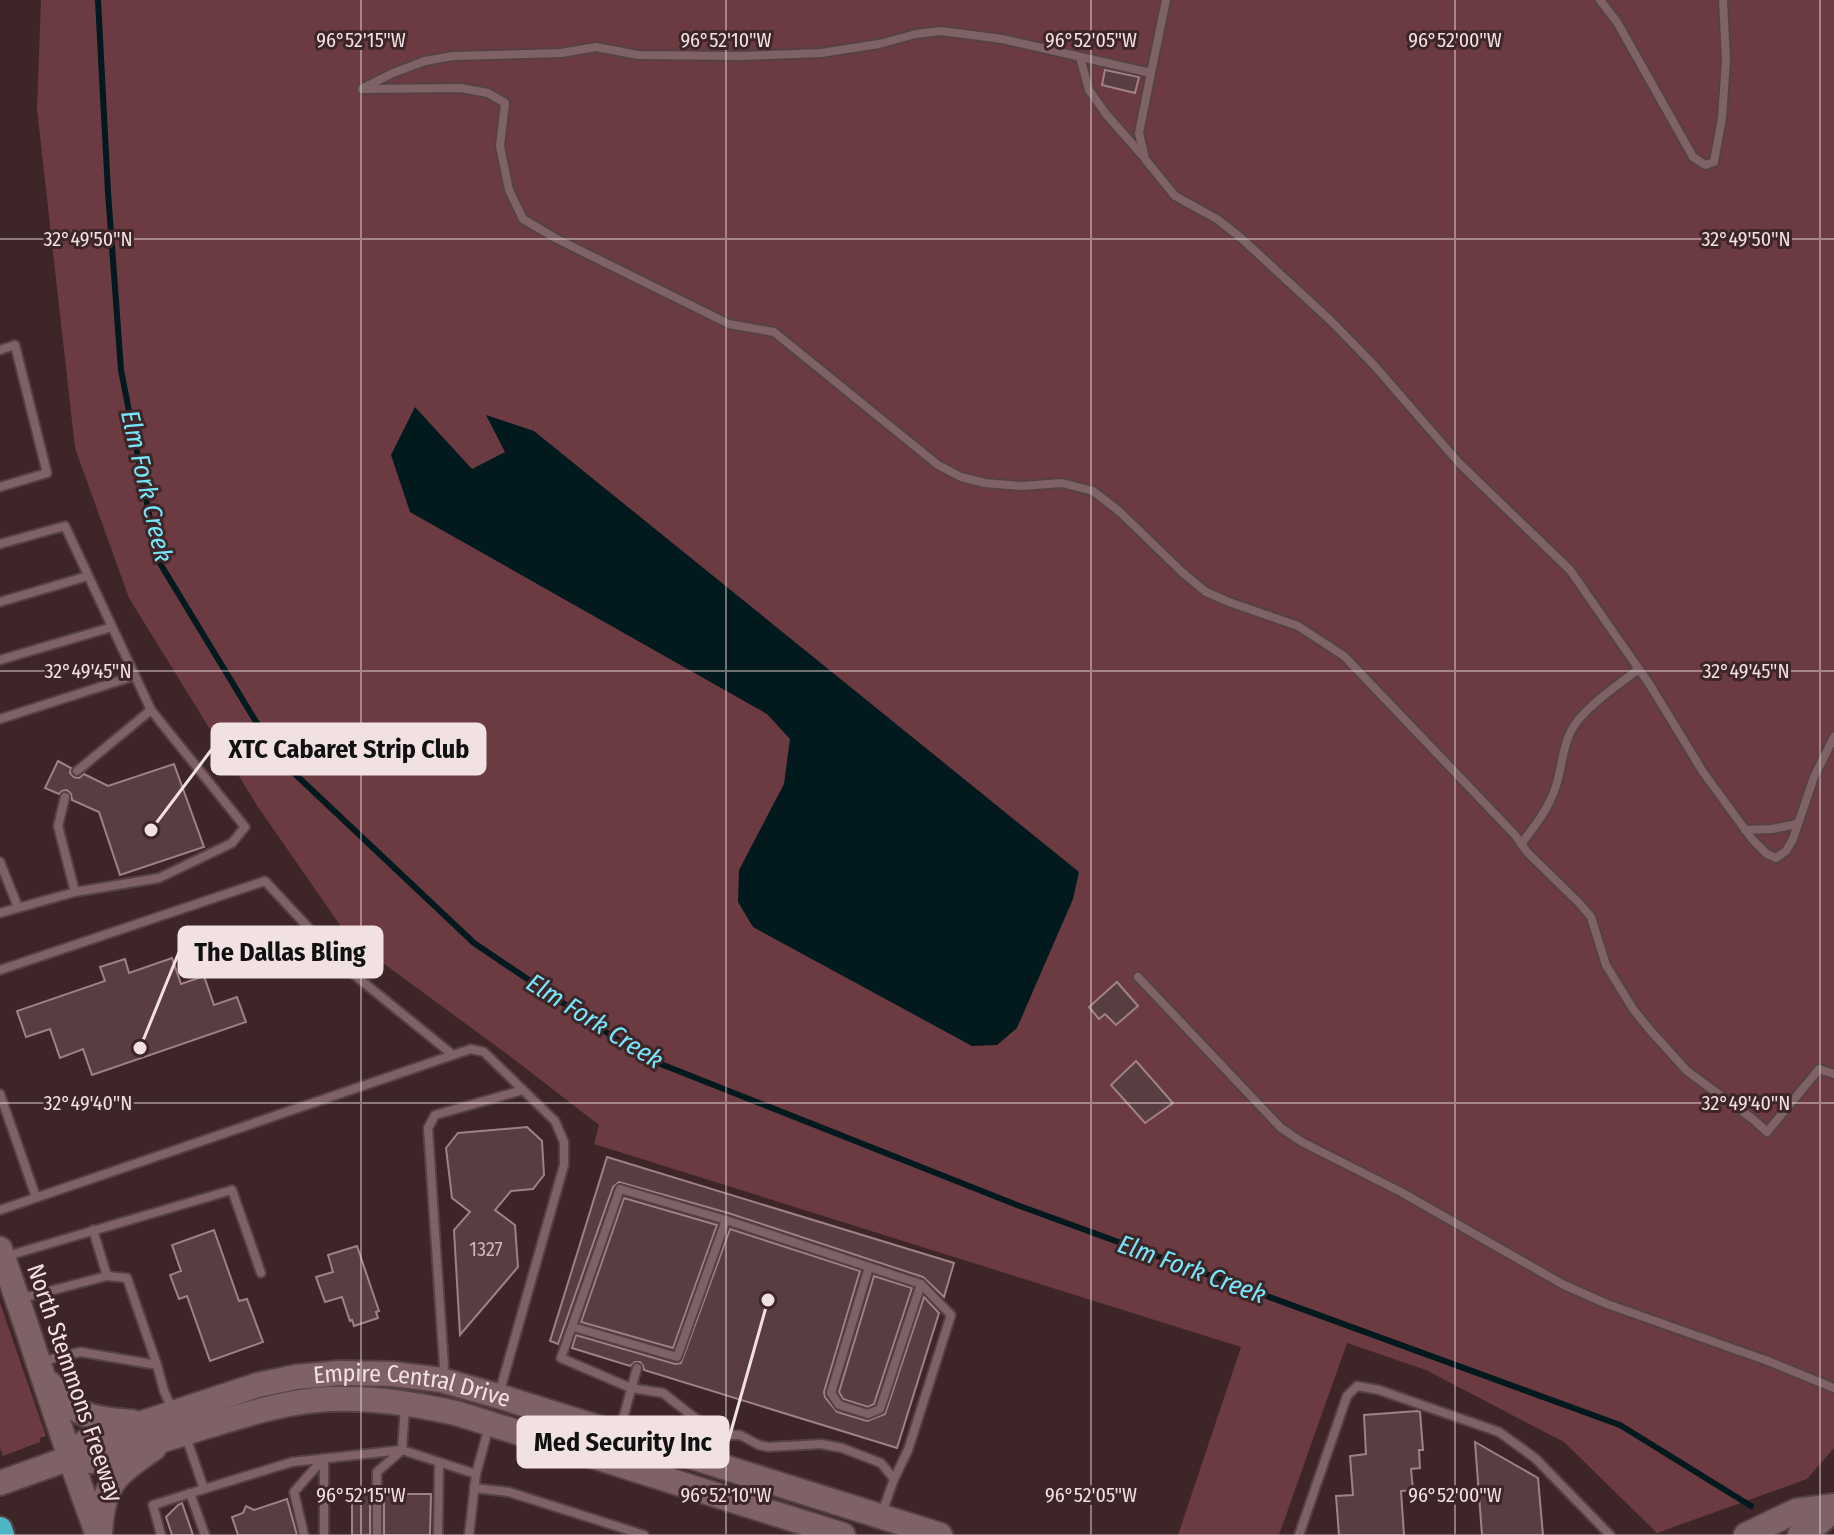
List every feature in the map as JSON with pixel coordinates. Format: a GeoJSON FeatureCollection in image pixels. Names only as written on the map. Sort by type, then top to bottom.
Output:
{"type":"FeatureCollection","features":[{"type":"Feature","properties":{"kind":"highway"},"geometry":{"type":"LineString","coordinates":[[0,1529],[2,1535]]}},
{"type":"Feature","properties":{"kind":"street","name":"North Stemmons Freeway"},"geometry":{"type":"LineString","coordinates":[[1,1253],[29,1297],[70,1458],[99,1535]]}},
{"type":"Feature","properties":{"kind":"street"},"geometry":{"type":"LineString","coordinates":[[48,1366],[59,1396],[83,1414],[100,1419],[143,1422]]}},
{"type":"Feature","properties":{"kind":"street","name":"Empire Central Drive"},"geometry":{"type":"LineString","coordinates":[[70,1458],[85,1442],[258,1385],[296,1377],[340,1373],[393,1374],[441,1380],[618,1433],[878,1526],[940,1535]]}},
{"type":"Feature","properties":{"kind":"street"},"geometry":{"type":"LineString","coordinates":[[490,1423],[498,1396]]}},
{"type":"Feature","properties":{"kind":"street","name":"Empire Central Drive"},"geometry":{"type":"LineString","coordinates":[[0,1483],[70,1458],[93,1461],[259,1410],[328,1399],[365,1399],[405,1402],[456,1413],[843,1535]]}},
{"type":"Feature","properties":{"kind":"street"},"geometry":{"type":"LineString","coordinates":[[99,1535],[101,1511],[110,1484],[133,1463],[175,1436]]}},
{"type":"Feature","properties":{"kind":"street"},"geometry":{"type":"LineString","coordinates":[[1746,1535],[1796,1511],[1834,1508]]}},
{"type":"Feature","properties":{"kind":"street"},"geometry":{"type":"LineString","coordinates":[[1800,1535],[1834,1508]]}},
{"type":"Feature","properties":{"kind":"lane"},"geometry":{"type":"LineString","coordinates":[[1145,159],[1139,133],[1166,0]]}},
{"type":"Feature","properties":{"kind":"lane"},"geometry":{"type":"LineString","coordinates":[[1600,0],[1617,22],[1693,157],[1705,165],[1714,162],[1722,118],[1726,60],[1723,0]]}},
{"type":"Feature","properties":{"kind":"lane"},"geometry":{"type":"LineString","coordinates":[[1151,73],[1002,39],[941,31],[862,47],[805,54],[638,55],[596,47],[561,53],[453,56],[425,61],[362,89],[461,88],[488,93],[505,103],[500,146],[509,190],[523,219],[729,324],[774,332],[938,465],[961,477],[1021,486],[1062,483],[1093,491],[1206,592],[1298,626],[1344,656],[1591,917],[1606,965],[1650,1030],[1687,1071],[1767,1132],[1819,1069],[1834,1074]]}},
{"type":"Feature","properties":{"kind":"lane"},"geometry":{"type":"LineString","coordinates":[[1080,57],[1089,90],[1175,196],[1217,219],[1241,238],[1330,320],[1373,364],[1459,463],[1570,570],[1639,669],[1703,772],[1745,830],[1767,854],[1776,858],[1786,851],[1793,839],[1814,777],[1834,737]]}},
{"type":"Feature","properties":{"kind":"lane"},"geometry":{"type":"LineString","coordinates":[[0,350],[15,345],[47,473],[0,487]]}},
{"type":"Feature","properties":{"kind":"lane"},"geometry":{"type":"LineString","coordinates":[[0,544],[65,526],[151,710],[245,827],[232,843],[159,878],[75,892],[0,913]]}},
{"type":"Feature","properties":{"kind":"lane"},"geometry":{"type":"LineString","coordinates":[[0,602],[88,576]]}},
{"type":"Feature","properties":{"kind":"lane"},"geometry":{"type":"LineString","coordinates":[[0,660],[112,627]]}},
{"type":"Feature","properties":{"kind":"lane"},"geometry":{"type":"LineString","coordinates":[[1521,844],[1551,800],[1571,731],[1581,717],[1639,669]]}},
{"type":"Feature","properties":{"kind":"lane"},"geometry":{"type":"LineString","coordinates":[[0,719],[134,676]]}},
{"type":"Feature","properties":{"kind":"lane"},"geometry":{"type":"LineString","coordinates":[[77,771],[151,710]]}},
{"type":"Feature","properties":{"kind":"lane"},"geometry":{"type":"LineString","coordinates":[[65,797],[58,826],[75,892]]}},
{"type":"Feature","properties":{"kind":"lane"},"geometry":{"type":"LineString","coordinates":[[1745,830],[1797,824]]}},
{"type":"Feature","properties":{"kind":"lane"},"geometry":{"type":"LineString","coordinates":[[0,862],[18,907]]}},
{"type":"Feature","properties":{"kind":"lane"},"geometry":{"type":"LineString","coordinates":[[0,970],[265,881],[347,969],[453,1055]]}},
{"type":"Feature","properties":{"kind":"lane"},"geometry":{"type":"LineString","coordinates":[[1138,977],[1281,1128],[1302,1142],[1401,1192],[1564,1285],[1607,1304],[1768,1361],[1834,1388]]}},
{"type":"Feature","properties":{"kind":"lane"},"geometry":{"type":"LineString","coordinates":[[0,1210],[471,1049],[484,1052],[555,1121],[564,1142],[564,1165],[498,1396]]}},
{"type":"Feature","properties":{"kind":"lane"},"geometry":{"type":"LineString","coordinates":[[441,1380],[444,1366],[428,1128],[435,1115],[523,1090]]}},
{"type":"Feature","properties":{"kind":"lane"},"geometry":{"type":"LineString","coordinates":[[0,1094],[36,1197]]}},
{"type":"Feature","properties":{"kind":"lane"},"geometry":{"type":"LineString","coordinates":[[878,1526],[908,1450],[951,1315],[921,1284],[620,1189],[561,1358],[631,1388],[663,1393],[695,1418],[724,1435],[740,1435],[768,1447],[821,1444],[842,1448],[881,1463],[894,1479]]}},
{"type":"Feature","properties":{"kind":"lane"},"geometry":{"type":"LineString","coordinates":[[1,1253],[31,1248],[232,1190],[261,1273]]}},
{"type":"Feature","properties":{"kind":"lane"},"geometry":{"type":"LineString","coordinates":[[573,1327],[677,1357],[726,1220]]}},
{"type":"Feature","properties":{"kind":"lane"},"geometry":{"type":"LineString","coordinates":[[93,1230],[107,1276]]}},
{"type":"Feature","properties":{"kind":"lane"},"geometry":{"type":"LineString","coordinates":[[869,1267],[831,1393],[839,1405],[868,1414],[880,1409],[921,1284]]}},
{"type":"Feature","properties":{"kind":"lane"},"geometry":{"type":"LineString","coordinates":[[29,1297],[107,1276],[127,1278],[173,1412]]}},
{"type":"Feature","properties":{"kind":"lane"},"geometry":{"type":"LineString","coordinates":[[48,1366],[81,1352],[157,1365]]}},
{"type":"Feature","properties":{"kind":"lane"},"geometry":{"type":"LineString","coordinates":[[618,1433],[637,1368]]}},
{"type":"Feature","properties":{"kind":"lane"},"geometry":{"type":"LineString","coordinates":[[1299,1535],[1347,1396],[1357,1386],[1379,1390],[1499,1432],[1535,1458],[1610,1535]]}},
{"type":"Feature","properties":{"kind":"lane"},"geometry":{"type":"LineString","coordinates":[[377,1535],[377,1472],[402,1450],[405,1402]]}},
{"type":"Feature","properties":{"kind":"lane"},"geometry":{"type":"LineString","coordinates":[[469,1535],[476,1474],[490,1423]]}},
{"type":"Feature","properties":{"kind":"lane"},"geometry":{"type":"LineString","coordinates":[[175,1436],[204,1489]]}},
{"type":"Feature","properties":{"kind":"lane"},"geometry":{"type":"LineString","coordinates":[[161,1535],[153,1505],[292,1462],[402,1450],[476,1474]]}},
{"type":"Feature","properties":{"kind":"lane"},"geometry":{"type":"LineString","coordinates":[[304,1535],[294,1492],[324,1459]]}},
{"type":"Feature","properties":{"kind":"lane"},"geometry":{"type":"LineString","coordinates":[[324,1459],[324,1535]]}},
{"type":"Feature","properties":{"kind":"lane"},"geometry":{"type":"LineString","coordinates":[[438,1535],[439,1463]]}},
{"type":"Feature","properties":{"kind":"lane"},"geometry":{"type":"LineString","coordinates":[[474,1488],[509,1492],[644,1535]]}},
{"type":"Feature","properties":{"kind":"lane"},"geometry":{"type":"LineString","coordinates":[[190,1493],[205,1535]]}},
{"type":"Feature","properties":{"kind":"shaded area"},"geometry":{"type":"Polygon","coordinates":[[[41,0],[1834,0],[1834,1448],[1807,1479],[1657,1533],[1564,1442],[1426,1370],[1347,1343],[1279,1535],[1178,1535],[1241,1347],[594,1144],[599,1125],[349,938],[258,807],[129,598],[75,448],[37,109],[41,0]]]}},
{"type":"Feature","properties":{"kind":"shaded area"},"geometry":{"type":"Polygon","coordinates":[[[0,1303],[46,1436],[40,1438],[40,1442],[3,1456],[0,1448],[0,1303]]]}},
{"type":"Feature","properties":{"kind":"water"},"geometry":{"type":"Polygon","coordinates":[[[415,407],[472,469],[505,452],[486,415],[534,431],[1079,872],[1073,899],[1017,1028],[997,1045],[972,1046],[753,927],[738,902],[739,870],[784,784],[790,739],[767,714],[410,512],[391,455],[415,407]]]}},
{"type":"Feature","properties":{"kind":"building"},"geometry":{"type":"Polygon","coordinates":[[[1105,70],[1139,77],[1135,93],[1102,85],[1105,70]]]}},
{"type":"Feature","properties":{"kind":"building"},"geometry":{"type":"Polygon","coordinates":[[[58,761],[71,768],[70,773],[74,777],[84,774],[108,786],[174,764],[204,847],[120,875],[99,812],[72,800],[67,790],[59,794],[45,788],[58,761]]]}},
{"type":"Feature","properties":{"kind":"building"},"geometry":{"type":"Polygon","coordinates":[[[172,958],[181,984],[204,976],[214,1005],[237,997],[246,1022],[92,1075],[83,1049],[60,1058],[50,1029],[26,1037],[17,1011],[105,981],[100,967],[125,959],[129,973],[172,958]]]}},
{"type":"Feature","properties":{"kind":"building"},"geometry":{"type":"Polygon","coordinates":[[[1117,982],[1138,1006],[1116,1025],[1105,1014],[1099,1019],[1089,1007],[1117,982]]]}},
{"type":"Feature","properties":{"kind":"building"},"geometry":{"type":"Polygon","coordinates":[[[1136,1061],[1173,1103],[1145,1123],[1111,1085],[1136,1061]]]}},
{"type":"Feature","properties":{"kind":"building"},"geometry":{"type":"Polygon","coordinates":[[[527,1127],[542,1141],[544,1175],[533,1189],[511,1191],[495,1210],[515,1225],[518,1267],[460,1335],[454,1230],[470,1212],[452,1198],[446,1148],[458,1133],[527,1127]]]}},
{"type":"Feature","properties":{"kind":"building"},"geometry":{"type":"Polygon","coordinates":[[[607,1157],[954,1263],[944,1297],[923,1277],[728,1213],[619,1182],[613,1187],[558,1344],[550,1341],[607,1157]]]}},
{"type":"Feature","properties":{"kind":"building"},"geometry":{"type":"Polygon","coordinates":[[[624,1198],[717,1225],[673,1348],[581,1322],[624,1198]]]}},
{"type":"Feature","properties":{"kind":"building"},"geometry":{"type":"Polygon","coordinates":[[[730,1229],[860,1271],[824,1392],[837,1412],[867,1421],[885,1414],[924,1297],[939,1313],[897,1448],[644,1370],[640,1362],[630,1366],[572,1348],[576,1335],[675,1364],[681,1363],[730,1229]]]}},
{"type":"Feature","properties":{"kind":"building"},"geometry":{"type":"Polygon","coordinates":[[[214,1230],[239,1301],[247,1299],[263,1342],[210,1361],[187,1296],[179,1299],[170,1275],[181,1271],[172,1245],[214,1230]]]}},
{"type":"Feature","properties":{"kind":"building"},"geometry":{"type":"Polygon","coordinates":[[[357,1246],[379,1311],[376,1312],[378,1318],[354,1326],[342,1297],[325,1302],[316,1277],[333,1272],[328,1255],[357,1246]]]}},
{"type":"Feature","properties":{"kind":"building"},"geometry":{"type":"Polygon","coordinates":[[[874,1276],[912,1288],[874,1404],[868,1407],[843,1399],[839,1392],[874,1276]]]}},
{"type":"Feature","properties":{"kind":"building"},"geometry":{"type":"Polygon","coordinates":[[[1420,1412],[1423,1450],[1419,1450],[1420,1468],[1411,1469],[1413,1490],[1401,1491],[1404,1535],[1339,1535],[1336,1496],[1353,1495],[1350,1456],[1366,1454],[1364,1415],[1420,1412]]]}},
{"type":"Feature","properties":{"kind":"building"},"geometry":{"type":"Polygon","coordinates":[[[1475,1442],[1538,1478],[1543,1535],[1482,1535],[1475,1442]]]}},
{"type":"Feature","properties":{"kind":"building"},"geometry":{"type":"Polygon","coordinates":[[[352,1494],[370,1494],[370,1535],[352,1535],[352,1494]]]}},
{"type":"Feature","properties":{"kind":"building"},"geometry":{"type":"Polygon","coordinates":[[[384,1494],[431,1494],[430,1535],[384,1535],[384,1494]]]}},
{"type":"Feature","properties":{"kind":"building"},"geometry":{"type":"Polygon","coordinates":[[[287,1499],[297,1535],[238,1535],[232,1517],[243,1513],[246,1506],[254,1510],[287,1499]]]}},
{"type":"Feature","properties":{"kind":"building"},"geometry":{"type":"Polygon","coordinates":[[[182,1503],[193,1535],[172,1535],[166,1517],[182,1503]]]}},
{"type":"Feature","properties":{"kind":"waterway","name":"Elm Fork Creek"},"geometry":{"type":"LineString","coordinates":[[98,0],[121,370],[158,560],[278,758],[474,943],[643,1057],[1017,1205],[1620,1425],[1751,1506]]}},
{"type":"Feature","properties":{"kind":"place","name":"XTC Cabaret Strip Club"},"geometry":{"type":"Point","coordinates":[151,830]}},
{"type":"Feature","properties":{"kind":"place","name":"The Dallas Bling"},"geometry":{"type":"Point","coordinates":[140,1048]}},
{"type":"Feature","properties":{"kind":"place","name":"Med Security Inc"},"geometry":{"type":"Point","coordinates":[768,1300]}}]}
